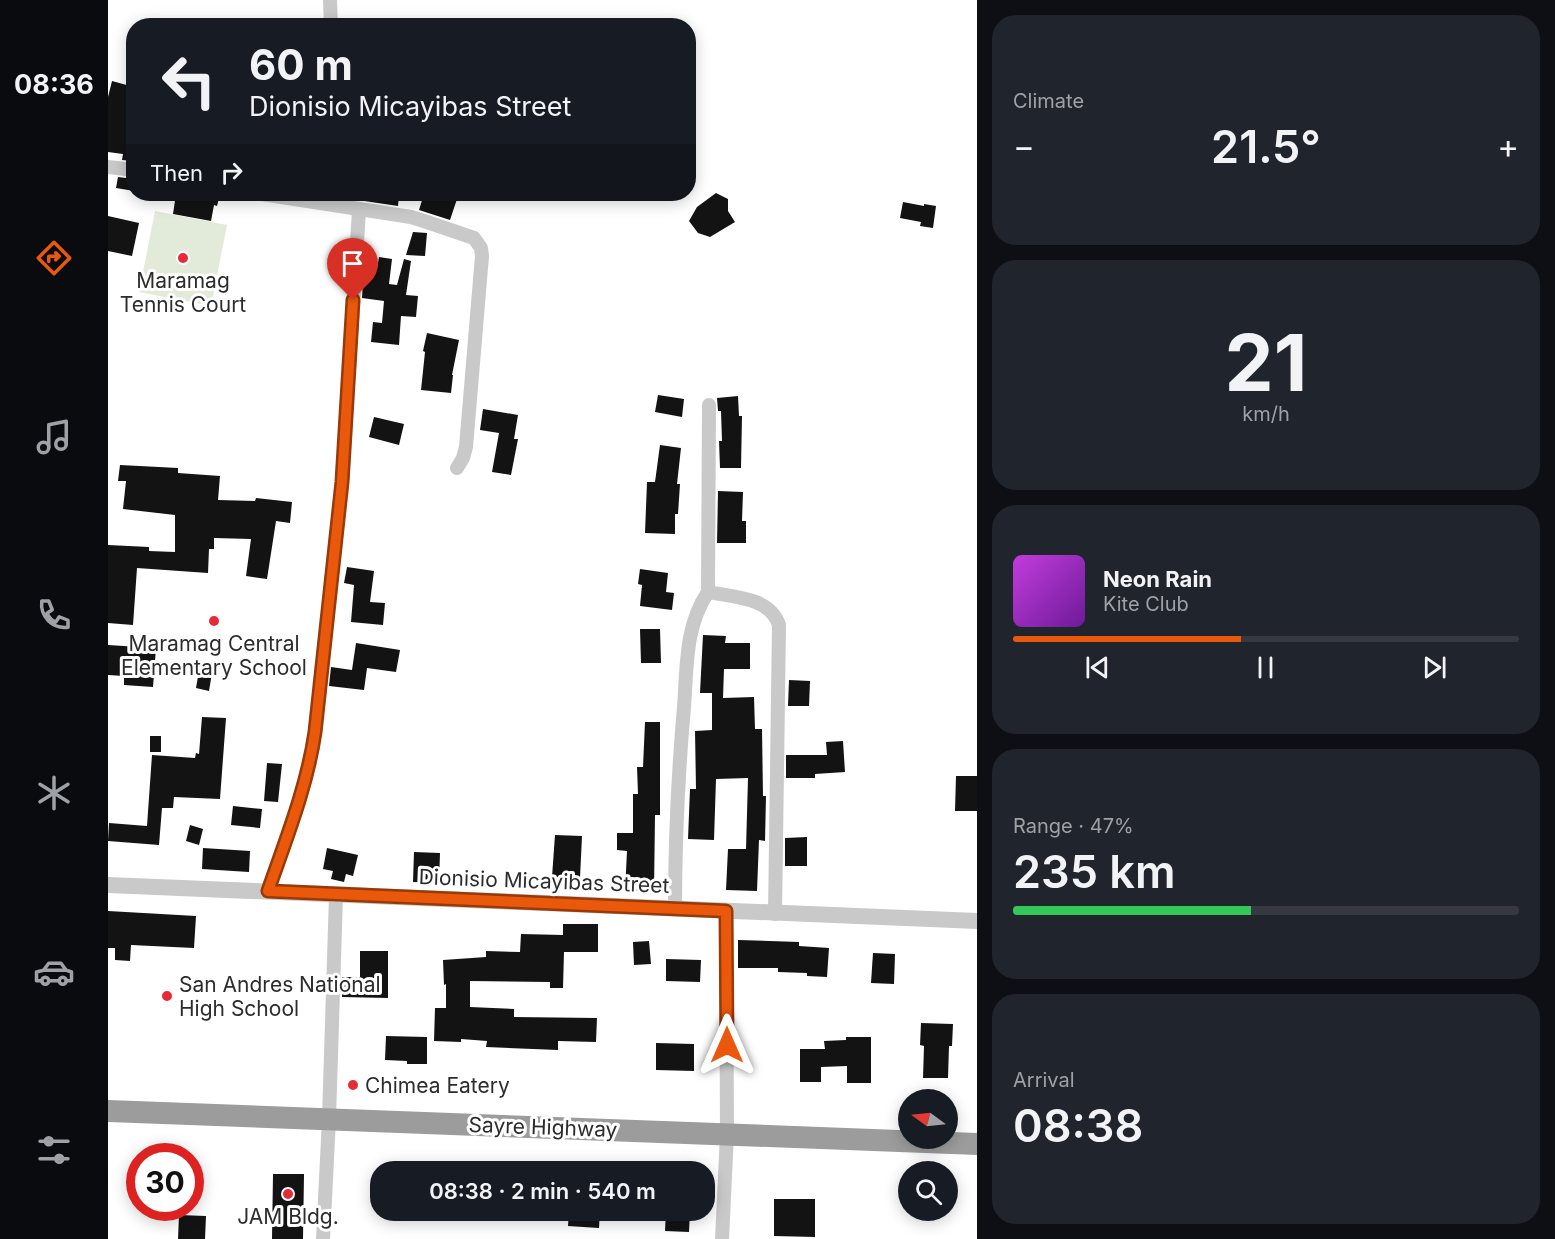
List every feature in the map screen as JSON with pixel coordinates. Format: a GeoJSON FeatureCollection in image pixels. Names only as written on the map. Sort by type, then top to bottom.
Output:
{"type":"FeatureCollection","features":[{"type":"Feature","properties":{"kind":"highway","name":"Sayre Highway"},"geometry":{"type":"LineString","coordinates":[[108,1111],[977,1144]]}},
{"type":"Feature","properties":{"kind":"street"},"geometry":{"type":"LineString","coordinates":[[330,0],[331,18]]}},
{"type":"Feature","properties":{"kind":"street"},"geometry":{"type":"LineString","coordinates":[[108,167],[126,169]]}},
{"type":"Feature","properties":{"kind":"street"},"geometry":{"type":"LineString","coordinates":[[331,201],[359,210],[411,217],[468,234],[478,242],[481,249],[466,447],[457,468]]}},
{"type":"Feature","properties":{"kind":"street"},"geometry":{"type":"LineString","coordinates":[[268,891],[303,790],[315,732],[342,482],[359,210]]}},
{"type":"Feature","properties":{"kind":"street"},"geometry":{"type":"LineString","coordinates":[[675,909],[676,803],[690,634],[699,605],[708,592],[709,405]]}},
{"type":"Feature","properties":{"kind":"street"},"geometry":{"type":"LineString","coordinates":[[708,592],[755,601],[776,615],[779,625],[776,914]]}},
{"type":"Feature","properties":{"kind":"street","name":"Dionisio Micayibas Street"},"geometry":{"type":"LineString","coordinates":[[108,885],[977,921]]}},
{"type":"Feature","properties":{"kind":"street"},"geometry":{"type":"LineString","coordinates":[[323,1239],[336,895]]}},
{"type":"Feature","properties":{"kind":"street"},"geometry":{"type":"LineString","coordinates":[[722,1239],[727,1134],[726,911]]}},
{"type":"Feature","properties":{"kind":"green space","name":"Maramag Tennis Court"},"geometry":{"type":"Polygon","coordinates":[[[155,211],[227,225],[211,306],[139,292],[155,211]]]}},
{"type":"Feature","properties":{"kind":"building"},"geometry":{"type":"Polygon","coordinates":[[[112,81],[126,85],[126,160],[122,160],[123,154],[108,152],[108,97],[112,81]]]}},
{"type":"Feature","properties":{"kind":"building"},"geometry":{"type":"Polygon","coordinates":[[[118,177],[126,178],[126,190],[116,188],[118,177]]]}},
{"type":"Feature","properties":{"kind":"building"},"geometry":{"type":"Polygon","coordinates":[[[716,193],[728,199],[728,211],[735,222],[710,237],[698,233],[689,221],[697,207],[716,193]]]}},
{"type":"Feature","properties":{"kind":"building"},"geometry":{"type":"Polygon","coordinates":[[[175,201],[218,201],[217,206],[214,205],[211,221],[173,214],[175,201]]]}},
{"type":"Feature","properties":{"kind":"building"},"geometry":{"type":"Polygon","coordinates":[[[365,201],[398,201],[398,206],[365,201]]]}},
{"type":"Feature","properties":{"kind":"building"},"geometry":{"type":"Polygon","coordinates":[[[422,201],[456,201],[450,220],[419,210],[422,201]]]}},
{"type":"Feature","properties":{"kind":"building"},"geometry":{"type":"Polygon","coordinates":[[[903,202],[936,206],[933,228],[920,226],[921,222],[900,218],[903,202]]]}},
{"type":"Feature","properties":{"kind":"building"},"geometry":{"type":"Polygon","coordinates":[[[108,216],[139,223],[132,256],[108,251],[108,216]]]}},
{"type":"Feature","properties":{"kind":"building"},"geometry":{"type":"Polygon","coordinates":[[[413,232],[427,233],[425,256],[406,255],[413,232]]]}},
{"type":"Feature","properties":{"kind":"building"},"geometry":{"type":"Polygon","coordinates":[[[379,257],[392,259],[389,284],[397,285],[404,259],[411,261],[406,295],[418,296],[416,317],[401,316],[399,345],[371,342],[373,322],[382,323],[384,301],[362,298],[364,267],[377,269],[379,257]]]}},
{"type":"Feature","properties":{"kind":"building"},"geometry":{"type":"Polygon","coordinates":[[[427,333],[459,340],[451,393],[421,390],[425,352],[423,351],[427,333]]]}},
{"type":"Feature","properties":{"kind":"building"},"geometry":{"type":"Polygon","coordinates":[[[658,395],[684,399],[682,417],[655,412],[658,395]]]}},
{"type":"Feature","properties":{"kind":"building"},"geometry":{"type":"Polygon","coordinates":[[[738,396],[739,416],[742,416],[741,468],[720,468],[721,411],[718,411],[717,398],[738,396]]]}},
{"type":"Feature","properties":{"kind":"building"},"geometry":{"type":"Polygon","coordinates":[[[483,409],[518,415],[514,439],[518,439],[511,475],[492,472],[499,433],[480,430],[483,409]]]}},
{"type":"Feature","properties":{"kind":"building"},"geometry":{"type":"Polygon","coordinates":[[[374,417],[404,424],[399,445],[369,437],[374,417]]]}},
{"type":"Feature","properties":{"kind":"building"},"geometry":{"type":"Polygon","coordinates":[[[660,445],[681,448],[675,534],[645,533],[647,482],[655,482],[660,445]]]}},
{"type":"Feature","properties":{"kind":"building"},"geometry":{"type":"Polygon","coordinates":[[[120,465],[178,468],[178,473],[220,476],[218,500],[255,501],[256,498],[292,502],[290,523],[276,521],[267,579],[246,576],[251,539],[214,538],[214,549],[209,549],[208,573],[137,568],[133,625],[108,623],[108,545],[149,547],[149,551],[175,552],[175,515],[123,509],[126,481],[118,481],[120,465]]]}},
{"type":"Feature","properties":{"kind":"building"},"geometry":{"type":"Polygon","coordinates":[[[718,491],[743,492],[742,521],[746,521],[746,543],[717,543],[718,491]]]}},
{"type":"Feature","properties":{"kind":"building"},"geometry":{"type":"Polygon","coordinates":[[[347,567],[374,571],[370,602],[385,603],[383,625],[351,622],[354,585],[344,583],[347,567]]]}},
{"type":"Feature","properties":{"kind":"building"},"geometry":{"type":"Polygon","coordinates":[[[640,569],[668,573],[666,592],[674,593],[672,610],[640,606],[642,585],[638,584],[640,569]]]}},
{"type":"Feature","properties":{"kind":"building"},"geometry":{"type":"Polygon","coordinates":[[[640,629],[660,629],[661,663],[641,663],[640,629]]]}},
{"type":"Feature","properties":{"kind":"building"},"geometry":{"type":"Polygon","coordinates":[[[703,635],[726,636],[725,643],[750,643],[750,669],[724,669],[723,698],[754,697],[755,729],[762,729],[763,796],[766,796],[765,841],[759,840],[757,891],[726,890],[728,849],[746,849],[748,778],[716,779],[714,840],[688,839],[690,789],[696,789],[695,731],[712,730],[712,693],[700,693],[703,635]]]}},
{"type":"Feature","properties":{"kind":"building"},"geometry":{"type":"Polygon","coordinates":[[[356,643],[400,650],[396,672],[367,668],[364,690],[329,686],[331,667],[352,670],[356,643]]]}},
{"type":"Feature","properties":{"kind":"building"},"geometry":{"type":"Polygon","coordinates":[[[108,645],[156,648],[153,687],[124,685],[124,676],[108,675],[108,645]]]}},
{"type":"Feature","properties":{"kind":"building"},"geometry":{"type":"Polygon","coordinates":[[[200,665],[213,667],[209,691],[196,688],[200,665]]]}},
{"type":"Feature","properties":{"kind":"building"},"geometry":{"type":"Polygon","coordinates":[[[789,680],[810,681],[809,706],[788,706],[789,680]]]}},
{"type":"Feature","properties":{"kind":"building"},"geometry":{"type":"Polygon","coordinates":[[[202,717],[226,718],[220,799],[174,797],[173,808],[162,808],[159,845],[108,841],[109,823],[147,826],[152,755],[195,758],[196,753],[199,754],[202,717]]]}},
{"type":"Feature","properties":{"kind":"building"},"geometry":{"type":"Polygon","coordinates":[[[645,722],[660,722],[660,815],[655,815],[654,891],[625,891],[627,851],[617,850],[617,833],[633,833],[633,794],[638,794],[637,767],[643,767],[645,722]]]}},
{"type":"Feature","properties":{"kind":"building"},"geometry":{"type":"Polygon","coordinates":[[[150,736],[161,736],[161,752],[150,752],[150,736]]]}},
{"type":"Feature","properties":{"kind":"building"},"geometry":{"type":"Polygon","coordinates":[[[843,741],[845,772],[815,774],[815,778],[786,778],[786,755],[827,755],[826,742],[843,741]]]}},
{"type":"Feature","properties":{"kind":"building"},"geometry":{"type":"Polygon","coordinates":[[[267,763],[282,764],[278,802],[264,801],[267,763]]]}},
{"type":"Feature","properties":{"kind":"building"},"geometry":{"type":"Polygon","coordinates":[[[956,776],[977,776],[977,811],[955,811],[956,776]]]}},
{"type":"Feature","properties":{"kind":"building"},"geometry":{"type":"Polygon","coordinates":[[[233,806],[262,809],[260,828],[231,825],[233,806]]]}},
{"type":"Feature","properties":{"kind":"building"},"geometry":{"type":"Polygon","coordinates":[[[190,825],[203,829],[199,845],[186,841],[190,825]]]}},
{"type":"Feature","properties":{"kind":"building"},"geometry":{"type":"Polygon","coordinates":[[[555,835],[582,836],[580,878],[552,877],[555,835]]]}},
{"type":"Feature","properties":{"kind":"building"},"geometry":{"type":"Polygon","coordinates":[[[807,837],[807,866],[785,866],[785,838],[807,837]]]}},
{"type":"Feature","properties":{"kind":"building"},"geometry":{"type":"Polygon","coordinates":[[[203,848],[250,851],[249,872],[202,869],[203,848]]]}},
{"type":"Feature","properties":{"kind":"building"},"geometry":{"type":"Polygon","coordinates":[[[327,848],[358,855],[353,876],[346,874],[344,882],[331,879],[333,871],[323,869],[327,848]]]}},
{"type":"Feature","properties":{"kind":"building"},"geometry":{"type":"Polygon","coordinates":[[[414,852],[440,853],[439,883],[413,882],[414,852]]]}},
{"type":"Feature","properties":{"kind":"building"},"geometry":{"type":"Polygon","coordinates":[[[108,911],[196,916],[194,948],[131,945],[130,961],[115,960],[115,948],[108,948],[108,911]]]}},
{"type":"Feature","properties":{"kind":"building"},"geometry":{"type":"Polygon","coordinates":[[[563,924],[598,924],[598,952],[564,952],[563,988],[550,988],[550,982],[470,981],[470,1007],[514,1009],[514,1017],[597,1018],[596,1042],[558,1041],[558,1050],[486,1047],[487,1041],[461,1039],[461,1042],[434,1041],[435,1008],[446,1008],[443,960],[486,957],[486,951],[520,952],[521,934],[563,935],[563,924]]]}},
{"type":"Feature","properties":{"kind":"building"},"geometry":{"type":"Polygon","coordinates":[[[738,940],[799,942],[799,946],[829,948],[827,977],[807,976],[807,973],[778,972],[778,968],[738,968],[738,940]]]}},
{"type":"Feature","properties":{"kind":"building"},"geometry":{"type":"Polygon","coordinates":[[[649,941],[651,964],[634,965],[633,942],[649,941]]]}},
{"type":"Feature","properties":{"kind":"building"},"geometry":{"type":"Polygon","coordinates":[[[360,951],[388,951],[388,998],[342,997],[342,977],[360,977],[360,951]]]}},
{"type":"Feature","properties":{"kind":"building"},"geometry":{"type":"Polygon","coordinates":[[[873,953],[895,954],[894,984],[871,983],[873,953]]]}},
{"type":"Feature","properties":{"kind":"building"},"geometry":{"type":"Polygon","coordinates":[[[666,959],[701,960],[700,982],[666,981],[666,959]]]}},
{"type":"Feature","properties":{"kind":"building"},"geometry":{"type":"Polygon","coordinates":[[[921,1023],[953,1024],[952,1046],[949,1046],[948,1078],[923,1078],[924,1046],[920,1045],[921,1023]]]}},
{"type":"Feature","properties":{"kind":"building"},"geometry":{"type":"Polygon","coordinates":[[[386,1036],[427,1037],[427,1064],[407,1064],[407,1061],[385,1060],[386,1036]]]}},
{"type":"Feature","properties":{"kind":"building"},"geometry":{"type":"Polygon","coordinates":[[[846,1037],[871,1037],[871,1083],[847,1083],[847,1066],[821,1067],[821,1082],[800,1082],[800,1049],[825,1049],[824,1041],[846,1040],[846,1037]]]}},
{"type":"Feature","properties":{"kind":"building"},"geometry":{"type":"Polygon","coordinates":[[[656,1043],[694,1044],[694,1071],[656,1070],[656,1043]]]}},
{"type":"Feature","properties":{"kind":"building","name":"JAM Bldg."},"geometry":{"type":"Polygon","coordinates":[[[273,1174],[304,1174],[303,1239],[272,1239],[273,1174]]]}},
{"type":"Feature","properties":{"kind":"building"},"geometry":{"type":"Polygon","coordinates":[[[774,1199],[815,1199],[815,1237],[774,1236],[774,1199]]]}},
{"type":"Feature","properties":{"kind":"building"},"geometry":{"type":"Polygon","coordinates":[[[204,1216],[206,1216],[205,1239],[178,1239],[179,1221],[204,1221],[204,1216]]]}},
{"type":"Feature","properties":{"kind":"building"},"geometry":{"type":"Polygon","coordinates":[[[568,1221],[599,1221],[599,1228],[568,1226],[568,1221]]]}},
{"type":"Feature","properties":{"kind":"building"},"geometry":{"type":"Polygon","coordinates":[[[665,1221],[690,1221],[689,1232],[665,1231],[665,1221]]]}},
{"type":"Feature","properties":{"kind":"place","name":"Maramag Tennis Court"},"geometry":{"type":"Point","coordinates":[183,258]}},
{"type":"Feature","properties":{"kind":"place","name":"Maramag Central Elementary School"},"geometry":{"type":"Point","coordinates":[214,621]}},
{"type":"Feature","properties":{"kind":"place","name":"San Andres National High School"},"geometry":{"type":"Point","coordinates":[167,996]}},
{"type":"Feature","properties":{"kind":"place","name":"Chimea Eatery"},"geometry":{"type":"Point","coordinates":[353,1085]}},
{"type":"Feature","properties":{"kind":"place","name":"JAM Bldg."},"geometry":{"type":"Point","coordinates":[288,1194]}},
{"type":"Feature","properties":{"kind":"route"},"geometry":{"type":"LineString","coordinates":[[353,300],[342,482],[315,732],[303,790],[268,891],[726,911],[727,1045]]}}]}
